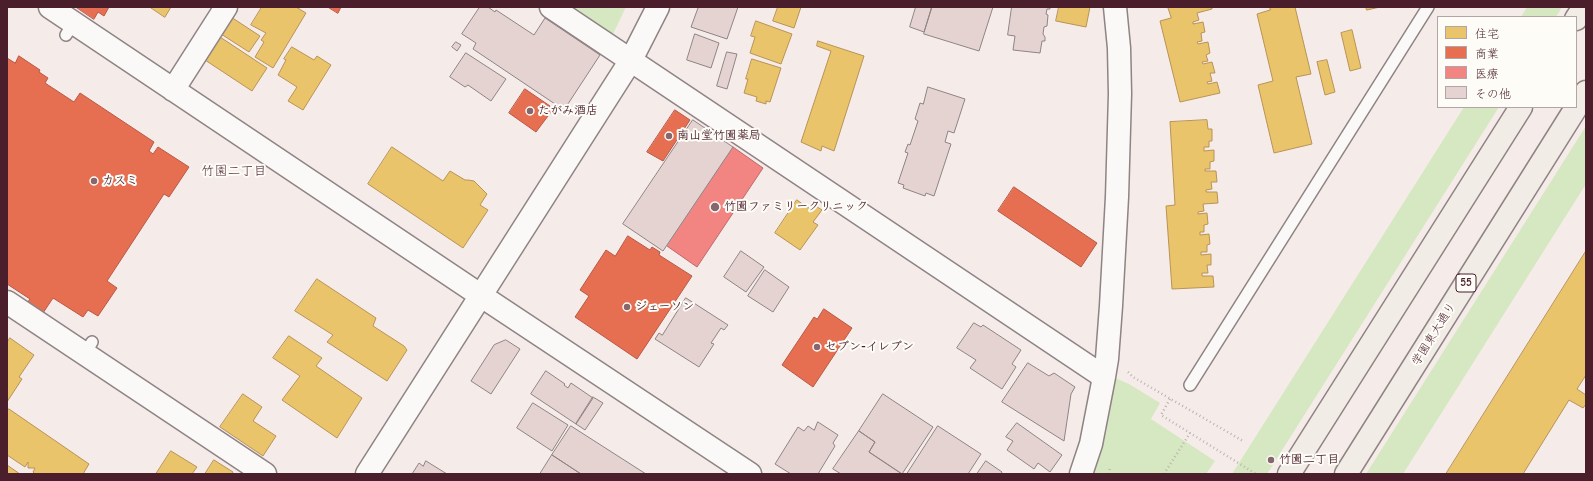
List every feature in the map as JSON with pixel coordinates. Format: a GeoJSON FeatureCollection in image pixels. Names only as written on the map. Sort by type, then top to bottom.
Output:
{"type":"FeatureCollection","features":[{"type":"Feature","properties":{"kind":"main road"},"geometry":{"type":"LineString","coordinates":[[1577,18],[1584,7]]}},
{"type":"Feature","properties":{"kind":"main road","name":"学園東大通り"},"geometry":{"type":"LineString","coordinates":[[1577,106],[1586,92]]}},
{"type":"Feature","properties":{"kind":"main road"},"geometry":{"type":"LineString","coordinates":[[1289,474],[1520,108]]}},
{"type":"Feature","properties":{"kind":"main road","name":"学園東大通り"},"geometry":{"type":"LineString","coordinates":[[1346,474],[1576,108]]}},
{"type":"Feature","properties":{"kind":"street"},"geometry":{"type":"LineString","coordinates":[[50,7],[70,29],[173,90],[750,474]]}},
{"type":"Feature","properties":{"kind":"street"},"geometry":{"type":"LineString","coordinates":[[173,90],[226,7]]}},
{"type":"Feature","properties":{"kind":"street"},"geometry":{"type":"LineString","coordinates":[[550,7],[1104,377]]}},
{"type":"Feature","properties":{"kind":"street"},"geometry":{"type":"LineString","coordinates":[[367,474],[631,60],[658,7]]}},
{"type":"Feature","properties":{"kind":"street"},"geometry":{"type":"LineString","coordinates":[[1081,474],[1091,444],[1104,377],[1107,359],[1111,306],[1117,197],[1120,94],[1119,48],[1115,7]]}},
{"type":"Feature","properties":{"kind":"street"},"geometry":{"type":"LineString","coordinates":[[7,302],[89,348],[265,474]]}},
{"type":"Feature","properties":{"kind":"lane"},"geometry":{"type":"LineString","coordinates":[[1190,385],[1428,7]]}},
{"type":"Feature","properties":{"kind":"path"},"geometry":{"type":"LineString","coordinates":[[1126,369],[1132,377],[1243,441]]}},
{"type":"Feature","properties":{"kind":"path"},"geometry":{"type":"LineString","coordinates":[[1170,399],[1161,415],[1256,474]]}},
{"type":"Feature","properties":{"kind":"path"},"geometry":{"type":"LineString","coordinates":[[1164,474],[1190,433]]}},
{"type":"Feature","properties":{"kind":"green space"},"geometry":{"type":"Polygon","coordinates":[[[573,7],[626,7],[613,34],[573,7]]]}},
{"type":"Feature","properties":{"kind":"green space"},"geometry":{"type":"Polygon","coordinates":[[[1527,7],[1562,7],[1557,16],[1522,16],[1527,7]]]}},
{"type":"Feature","properties":{"kind":"green space"},"geometry":{"type":"Polygon","coordinates":[[[1463,108],[1498,108],[1267,474],[1232,474],[1463,108]]]}},
{"type":"Feature","properties":{"kind":"green space"},"geometry":{"type":"Polygon","coordinates":[[[1586,126],[1586,184],[1403,474],[1366,474],[1586,126]]]}},
{"type":"Feature","properties":{"kind":"green space"},"geometry":{"type":"Polygon","coordinates":[[[1115,378],[1129,384],[1160,403],[1151,419],[1215,461],[1206,474],[1093,474],[1106,434],[1115,378]]]}},
{"type":"Feature","properties":{"kind":"building: 住宅"},"geometry":{"type":"Polygon","coordinates":[[[150,7],[171,7],[165,17],[150,7]]]}},
{"type":"Feature","properties":{"kind":"building: 住宅"},"geometry":{"type":"Polygon","coordinates":[[[262,7],[296,7],[306,13],[273,68],[255,57],[264,42],[261,40],[266,33],[251,25],[262,7]]]}},
{"type":"Feature","properties":{"kind":"building: 住宅"},"geometry":{"type":"Polygon","coordinates":[[[778,7],[801,7],[794,28],[773,21],[778,7]]]}},
{"type":"Feature","properties":{"kind":"building: 住宅"},"geometry":{"type":"Polygon","coordinates":[[[1059,7],[1090,7],[1086,27],[1056,21],[1059,7]]]}},
{"type":"Feature","properties":{"kind":"building: 住宅"},"geometry":{"type":"Polygon","coordinates":[[[1168,7],[1212,7],[1212,9],[1197,13],[1199,20],[1193,22],[1193,24],[1203,22],[1205,32],[1201,33],[1202,41],[1197,42],[1198,44],[1208,42],[1210,53],[1206,55],[1208,61],[1202,62],[1203,64],[1212,62],[1215,73],[1210,73],[1212,81],[1207,82],[1208,84],[1217,82],[1220,93],[1180,102],[1160,21],[1171,18],[1168,7]]]}},
{"type":"Feature","properties":{"kind":"building: 住宅"},"geometry":{"type":"Polygon","coordinates":[[[1270,7],[1295,7],[1311,74],[1296,77],[1312,144],[1274,153],[1258,85],[1273,81],[1257,14],[1270,10],[1270,7]]]}},
{"type":"Feature","properties":{"kind":"building: 住宅"},"geometry":{"type":"Polygon","coordinates":[[[1366,7],[1380,7],[1367,10],[1366,7]]]}},
{"type":"Feature","properties":{"kind":"building: 住宅"},"geometry":{"type":"Polygon","coordinates":[[[231,17],[260,36],[249,52],[221,34],[231,17]]]}},
{"type":"Feature","properties":{"kind":"building: 住宅"},"geometry":{"type":"Polygon","coordinates":[[[756,21],[792,34],[781,64],[750,53],[755,37],[751,36],[756,21]]]}},
{"type":"Feature","properties":{"kind":"building: 住宅"},"geometry":{"type":"Polygon","coordinates":[[[1352,30],[1361,68],[1350,71],[1341,33],[1352,30]]]}},
{"type":"Feature","properties":{"kind":"building: 住宅"},"geometry":{"type":"Polygon","coordinates":[[[220,37],[267,68],[252,91],[205,60],[220,37]]]}},
{"type":"Feature","properties":{"kind":"building: 住宅"},"geometry":{"type":"Polygon","coordinates":[[[818,41],[864,56],[834,151],[822,146],[821,151],[801,142],[831,51],[817,46],[818,41]]]}},
{"type":"Feature","properties":{"kind":"building: 住宅"},"geometry":{"type":"Polygon","coordinates":[[[292,47],[314,60],[317,56],[331,65],[303,110],[288,101],[297,87],[278,75],[286,60],[284,59],[292,47]]]}},
{"type":"Feature","properties":{"kind":"building: 住宅"},"geometry":{"type":"Polygon","coordinates":[[[752,59],[781,68],[770,102],[766,101],[766,104],[756,101],[757,97],[744,93],[748,79],[746,79],[752,59]]]}},
{"type":"Feature","properties":{"kind":"building: 住宅"},"geometry":{"type":"Polygon","coordinates":[[[1327,60],[1335,92],[1325,95],[1317,62],[1327,60]]]}},
{"type":"Feature","properties":{"kind":"building: 住宅"},"geometry":{"type":"Polygon","coordinates":[[[1207,120],[1208,129],[1212,129],[1212,141],[1209,141],[1209,147],[1204,147],[1204,151],[1214,150],[1214,161],[1210,162],[1210,169],[1205,169],[1205,171],[1216,171],[1217,182],[1211,182],[1212,189],[1206,190],[1206,192],[1217,192],[1218,203],[1203,204],[1204,211],[1198,212],[1198,214],[1207,213],[1208,224],[1204,225],[1204,232],[1200,232],[1200,235],[1209,234],[1210,244],[1207,245],[1207,252],[1201,252],[1201,255],[1211,254],[1211,265],[1207,265],[1208,273],[1202,273],[1202,276],[1213,276],[1214,287],[1172,289],[1166,206],[1175,205],[1170,122],[1207,120]]]}},
{"type":"Feature","properties":{"kind":"building: 住宅"},"geometry":{"type":"Polygon","coordinates":[[[392,147],[443,181],[450,171],[465,180],[474,181],[487,194],[480,205],[488,210],[463,248],[368,184],[392,147]]]}},
{"type":"Feature","properties":{"kind":"building: 住宅"},"geometry":{"type":"Polygon","coordinates":[[[797,200],[808,208],[811,203],[822,210],[813,222],[818,225],[800,250],[775,233],[797,200]]]}},
{"type":"Feature","properties":{"kind":"building: 住宅"},"geometry":{"type":"Polygon","coordinates":[[[1586,251],[1586,375],[1577,389],[1586,395],[1586,404],[1583,408],[1569,400],[1523,474],[1446,474],[1586,251]]]}},
{"type":"Feature","properties":{"kind":"building: 住宅"},"geometry":{"type":"Polygon","coordinates":[[[317,279],[376,318],[373,326],[404,346],[407,350],[387,381],[327,342],[333,335],[295,311],[317,279]]]}},
{"type":"Feature","properties":{"kind":"building: 住宅"},"geometry":{"type":"Polygon","coordinates":[[[289,336],[322,358],[316,366],[362,398],[337,438],[282,400],[300,376],[273,358],[289,336]]]}},
{"type":"Feature","properties":{"kind":"building: 住宅"},"geometry":{"type":"Polygon","coordinates":[[[10,338],[34,355],[19,377],[22,379],[7,402],[7,343],[10,338]]]}},
{"type":"Feature","properties":{"kind":"building: 住宅"},"geometry":{"type":"Polygon","coordinates":[[[243,394],[262,407],[253,421],[276,436],[263,456],[220,427],[243,394]]]}},
{"type":"Feature","properties":{"kind":"building: 住宅"},"geometry":{"type":"Polygon","coordinates":[[[9,409],[89,464],[83,474],[35,474],[33,472],[35,468],[28,468],[28,462],[25,467],[7,455],[7,412],[9,409]]]}},
{"type":"Feature","properties":{"kind":"building: 住宅"},"geometry":{"type":"Polygon","coordinates":[[[171,451],[197,467],[192,474],[156,474],[171,451]]]}},
{"type":"Feature","properties":{"kind":"building: 住宅"},"geometry":{"type":"Polygon","coordinates":[[[214,460],[233,472],[232,474],[205,474],[214,460]]]}},
{"type":"Feature","properties":{"kind":"building: 住宅"},"geometry":{"type":"Polygon","coordinates":[[[7,465],[20,474],[7,474],[7,465]]]}},
{"type":"Feature","properties":{"kind":"building: 商業"},"geometry":{"type":"Polygon","coordinates":[[[76,7],[109,7],[104,16],[98,12],[94,19],[76,7]]]}},
{"type":"Feature","properties":{"kind":"building: 商業"},"geometry":{"type":"Polygon","coordinates":[[[328,7],[341,7],[338,13],[328,7]]]}},
{"type":"Feature","properties":{"kind":"building: 商業","name":"カスミ"},"geometry":{"type":"Polygon","coordinates":[[[19,56],[40,70],[39,72],[48,78],[45,83],[74,102],[80,93],[154,142],[149,151],[153,154],[158,147],[189,167],[169,197],[164,194],[107,281],[117,288],[98,316],[88,310],[83,317],[53,298],[43,313],[27,303],[30,299],[7,284],[7,58],[15,63],[19,56]]]}},
{"type":"Feature","properties":{"kind":"building: 商業","name":"たがみ酒店"},"geometry":{"type":"Polygon","coordinates":[[[525,89],[550,106],[548,110],[551,112],[536,132],[509,113],[525,89]]]}},
{"type":"Feature","properties":{"kind":"building: 商業","name":"南山堂竹園薬局"},"geometry":{"type":"Polygon","coordinates":[[[675,110],[690,120],[663,161],[647,152],[675,110]]]}},
{"type":"Feature","properties":{"kind":"building: 商業"},"geometry":{"type":"Polygon","coordinates":[[[1014,187],[1097,243],[1081,267],[998,211],[1014,187]]]}},
{"type":"Feature","properties":{"kind":"building: 商業","name":"ジェーソン"},"geometry":{"type":"Polygon","coordinates":[[[628,236],[650,250],[652,247],[660,252],[659,255],[692,276],[637,359],[575,317],[589,296],[580,290],[606,250],[615,256],[628,236]]]}},
{"type":"Feature","properties":{"kind":"building: 商業","name":"セブン-イレブン"},"geometry":{"type":"Polygon","coordinates":[[[824,309],[852,328],[813,387],[782,365],[814,317],[817,319],[824,309]]]}},
{"type":"Feature","properties":{"kind":"building: 医療","name":"竹園ファミリークリニック"},"geometry":{"type":"Polygon","coordinates":[[[733,147],[763,168],[697,267],[667,246],[733,147]]]}},
{"type":"Feature","properties":{"kind":"building: その他"},"geometry":{"type":"Polygon","coordinates":[[[480,7],[488,7],[495,12],[496,10],[534,35],[545,18],[600,55],[564,110],[473,49],[476,43],[462,34],[480,7]]]}},
{"type":"Feature","properties":{"kind":"building: その他"},"geometry":{"type":"Polygon","coordinates":[[[695,7],[738,7],[727,39],[691,27],[698,8],[695,7]]]}},
{"type":"Feature","properties":{"kind":"building: その他"},"geometry":{"type":"Polygon","coordinates":[[[916,7],[932,7],[924,32],[910,27],[916,7]]]}},
{"type":"Feature","properties":{"kind":"building: その他"},"geometry":{"type":"Polygon","coordinates":[[[932,7],[993,7],[979,51],[924,34],[932,7]]]}},
{"type":"Feature","properties":{"kind":"building: その他"},"geometry":{"type":"Polygon","coordinates":[[[1012,7],[1050,7],[1050,9],[1047,9],[1047,26],[1044,27],[1043,34],[1045,41],[1042,41],[1040,53],[1013,50],[1015,36],[1008,35],[1012,7]]]}},
{"type":"Feature","properties":{"kind":"building: その他"},"geometry":{"type":"Polygon","coordinates":[[[695,34],[719,43],[711,68],[687,60],[695,34]]]}},
{"type":"Feature","properties":{"kind":"building: その他"},"geometry":{"type":"Polygon","coordinates":[[[456,42],[461,45],[457,51],[452,47],[456,42]]]}},
{"type":"Feature","properties":{"kind":"building: その他"},"geometry":{"type":"Polygon","coordinates":[[[727,52],[737,54],[727,89],[717,86],[727,52]]]}},
{"type":"Feature","properties":{"kind":"building: その他"},"geometry":{"type":"Polygon","coordinates":[[[466,53],[506,79],[491,101],[468,85],[465,87],[450,77],[466,53]]]}},
{"type":"Feature","properties":{"kind":"building: その他"},"geometry":{"type":"Polygon","coordinates":[[[928,87],[965,99],[954,133],[948,131],[945,142],[951,144],[934,196],[926,193],[925,196],[903,188],[904,185],[898,183],[908,153],[905,152],[908,144],[910,145],[918,121],[915,119],[920,103],[923,104],[928,87]]]}},
{"type":"Feature","properties":{"kind":"building: その他"},"geometry":{"type":"Polygon","coordinates":[[[693,120],[733,147],[663,251],[623,224],[693,120]]]}},
{"type":"Feature","properties":{"kind":"building: その他"},"geometry":{"type":"Polygon","coordinates":[[[741,251],[764,267],[746,292],[724,277],[741,251]]]}},
{"type":"Feature","properties":{"kind":"building: その他"},"geometry":{"type":"Polygon","coordinates":[[[765,270],[789,287],[773,312],[748,296],[765,270]]]}},
{"type":"Feature","properties":{"kind":"building: その他"},"geometry":{"type":"Polygon","coordinates":[[[686,298],[728,325],[724,330],[721,328],[711,343],[714,344],[699,367],[655,339],[659,333],[662,335],[686,298]]]}},
{"type":"Feature","properties":{"kind":"building: その他"},"geometry":{"type":"Polygon","coordinates":[[[974,323],[981,327],[983,325],[1021,350],[1012,364],[1016,367],[1002,389],[970,368],[976,360],[957,348],[974,323]]]}},
{"type":"Feature","properties":{"kind":"building: その他"},"geometry":{"type":"Polygon","coordinates":[[[506,340],[520,349],[491,394],[471,381],[494,345],[506,340]]]}},
{"type":"Feature","properties":{"kind":"building: その他"},"geometry":{"type":"Polygon","coordinates":[[[1028,363],[1049,376],[1054,373],[1075,387],[1071,394],[1064,441],[1002,402],[1028,363]]]}},
{"type":"Feature","properties":{"kind":"building: その他"},"geometry":{"type":"Polygon","coordinates":[[[546,371],[565,384],[564,385],[568,388],[571,383],[593,398],[576,424],[531,394],[546,371]]]}},
{"type":"Feature","properties":{"kind":"building: その他"},"geometry":{"type":"Polygon","coordinates":[[[883,394],[933,427],[902,474],[869,452],[875,442],[859,431],[883,394]]]}},
{"type":"Feature","properties":{"kind":"building: その他"},"geometry":{"type":"Polygon","coordinates":[[[593,397],[603,403],[585,430],[576,424],[593,397]]]}},
{"type":"Feature","properties":{"kind":"building: その他"},"geometry":{"type":"Polygon","coordinates":[[[533,403],[568,425],[552,451],[517,428],[533,403]]]}},
{"type":"Feature","properties":{"kind":"building: その他"},"geometry":{"type":"Polygon","coordinates":[[[818,422],[838,435],[833,443],[835,446],[818,474],[791,474],[775,464],[798,427],[804,431],[808,426],[814,430],[818,422]]]}},
{"type":"Feature","properties":{"kind":"building: その他"},"geometry":{"type":"Polygon","coordinates":[[[1017,423],[1062,455],[1050,472],[1038,463],[1034,469],[1007,450],[1013,441],[1006,437],[1017,423]]]}},
{"type":"Feature","properties":{"kind":"building: その他"},"geometry":{"type":"Polygon","coordinates":[[[571,426],[646,474],[581,474],[552,455],[571,426]]]}},
{"type":"Feature","properties":{"kind":"building: その他"},"geometry":{"type":"Polygon","coordinates":[[[938,426],[981,454],[968,474],[907,474],[938,426]]]}},
{"type":"Feature","properties":{"kind":"building: その他"},"geometry":{"type":"Polygon","coordinates":[[[859,431],[875,442],[869,452],[902,474],[841,474],[833,469],[859,431]]]}},
{"type":"Feature","properties":{"kind":"building: その他"},"geometry":{"type":"Polygon","coordinates":[[[552,455],[581,474],[540,474],[552,455]]]}},
{"type":"Feature","properties":{"kind":"building: その他"},"geometry":{"type":"Polygon","coordinates":[[[426,461],[447,474],[412,474],[419,463],[423,466],[426,461]]]}},
{"type":"Feature","properties":{"kind":"building: その他"},"geometry":{"type":"Polygon","coordinates":[[[986,461],[1002,472],[1001,474],[977,474],[986,461]]]}},
{"type":"Feature","properties":{"kind":"place","name":"たがみ酒店"},"geometry":{"type":"Point","coordinates":[530,111]}},
{"type":"Feature","properties":{"kind":"place","name":"南山堂竹園薬局"},"geometry":{"type":"Point","coordinates":[669,136]}},
{"type":"Feature","properties":{"kind":"place","name":"カスミ"},"geometry":{"type":"Point","coordinates":[94,181]}},
{"type":"Feature","properties":{"kind":"place","name":"竹園ファミリークリニック"},"geometry":{"type":"Point","coordinates":[715,207]}},
{"type":"Feature","properties":{"kind":"place","name":"ジェーソン"},"geometry":{"type":"Point","coordinates":[627,307]}},
{"type":"Feature","properties":{"kind":"place","name":"セブン-イレブン"},"geometry":{"type":"Point","coordinates":[817,347]}},
{"type":"Feature","properties":{"kind":"place","name":"竹園二丁目"},"geometry":{"type":"Point","coordinates":[1271,460]}},
{"type":"Feature","properties":{"kind":"district","name":"竹園二丁目"},"geometry":{"type":"Point","coordinates":[234,171]}}]}
